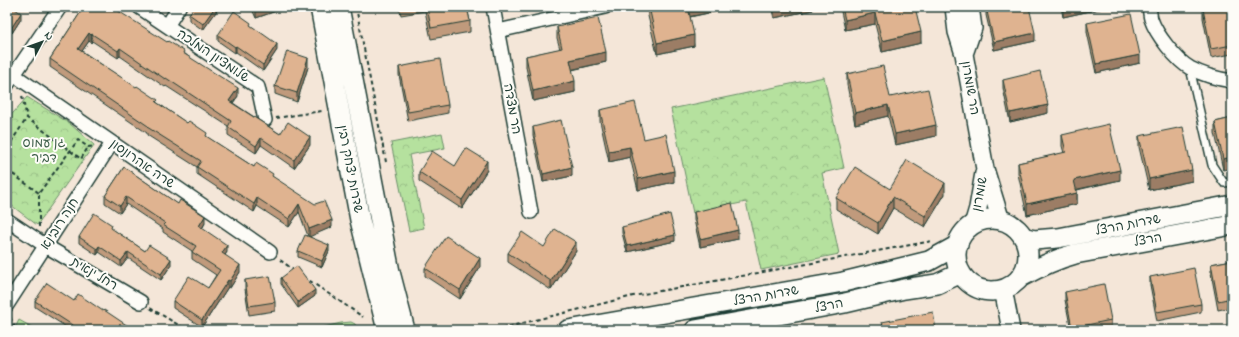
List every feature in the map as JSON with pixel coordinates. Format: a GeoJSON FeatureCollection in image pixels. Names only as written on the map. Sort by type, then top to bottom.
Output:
{"type":"FeatureCollection","features":[{"type":"Feature","properties":{"kind":"main road","name":"שדרות יצחק רבין"},"geometry":{"type":"LineString","coordinates":[[320,7],[360,220],[387,330]]}},
{"type":"Feature","properties":{"kind":"main road","name":"שדרות יצחק רבין"},"geometry":{"type":"LineString","coordinates":[[340,7],[390,272],[405,330]]}},
{"type":"Feature","properties":{"kind":"main road","name":"שדרות הרצל"},"geometry":{"type":"LineString","coordinates":[[1023,237],[1034,240],[1058,238],[1232,205]]}},
{"type":"Feature","properties":{"kind":"main road"},"geometry":{"type":"LineString","coordinates":[[958,245],[956,254],[961,273],[967,281],[975,287],[989,290],[1003,289],[1013,284],[1021,276],[1026,267],[1028,257],[1027,247],[1023,237],[1013,227],[1001,220],[991,219],[973,225]]}},
{"type":"Feature","properties":{"kind":"main road","name":"שדרות הרצל"},"geometry":{"type":"LineString","coordinates":[[568,330],[843,282],[929,261],[958,245],[964,233],[973,225]]}},
{"type":"Feature","properties":{"kind":"main road","name":"הרצל"},"geometry":{"type":"LineString","coordinates":[[1021,276],[1052,261],[1075,254],[1232,225]]}},
{"type":"Feature","properties":{"kind":"main road","name":"הרצל"},"geometry":{"type":"LineString","coordinates":[[695,330],[846,303],[904,289],[937,284],[961,273]]}},
{"type":"Feature","properties":{"kind":"street"},"geometry":{"type":"LineString","coordinates":[[9,77],[60,7]]}},
{"type":"Feature","properties":{"kind":"street","name":"שלומציון המלכה"},"geometry":{"type":"LineString","coordinates":[[139,7],[258,87],[265,120]]}},
{"type":"Feature","properties":{"kind":"street"},"geometry":{"type":"LineString","coordinates":[[168,26],[179,7]]}},
{"type":"Feature","properties":{"kind":"street","name":"הר מצדה"},"geometry":{"type":"LineString","coordinates":[[493,7],[531,212]]}},
{"type":"Feature","properties":{"kind":"street"},"geometry":{"type":"LineString","coordinates":[[498,31],[605,7]]}},
{"type":"Feature","properties":{"kind":"street","name":"הר שומרון"},"geometry":{"type":"LineString","coordinates":[[954,7],[957,32],[964,54],[984,169]]}},
{"type":"Feature","properties":{"kind":"street"},"geometry":{"type":"LineString","coordinates":[[964,54],[973,28],[970,7]]}},
{"type":"Feature","properties":{"kind":"street"},"geometry":{"type":"LineString","coordinates":[[1149,7],[1151,20],[1163,40],[1179,59],[1190,68],[1220,80],[1232,81]]}},
{"type":"Feature","properties":{"kind":"street","name":"שרה אהרונסון"},"geometry":{"type":"LineString","coordinates":[[9,77],[112,144],[270,252]]}},
{"type":"Feature","properties":{"kind":"street","name":"חנה רובינא"},"geometry":{"type":"LineString","coordinates":[[7,305],[112,144]]}},
{"type":"Feature","properties":{"kind":"street","name":"שומרון"},"geometry":{"type":"LineString","coordinates":[[984,169],[1001,220]]}},
{"type":"Feature","properties":{"kind":"street","name":"שומרון"},"geometry":{"type":"LineString","coordinates":[[973,225],[978,208],[984,169]]}},
{"type":"Feature","properties":{"kind":"street","name":"רחל ינאית"},"geometry":{"type":"LineString","coordinates":[[7,220],[46,246],[141,302]]}},
{"type":"Feature","properties":{"kind":"street"},"geometry":{"type":"LineString","coordinates":[[1003,289],[1011,330]]}},
{"type":"Feature","properties":{"kind":"lane"},"geometry":{"type":"LineString","coordinates":[[1190,68],[1212,165],[1224,183],[1232,182]]}},
{"type":"Feature","properties":{"kind":"path"},"geometry":{"type":"LineString","coordinates":[[21,93],[27,118],[81,159],[88,148],[96,146],[95,142]]}},
{"type":"Feature","properties":{"kind":"path"},"geometry":{"type":"LineString","coordinates":[[265,120],[322,111]]}},
{"type":"Feature","properties":{"kind":"path"},"geometry":{"type":"LineString","coordinates":[[7,148],[27,118]]}},
{"type":"Feature","properties":{"kind":"path"},"geometry":{"type":"LineString","coordinates":[[34,228],[39,229],[39,193],[78,140],[88,148]]}},
{"type":"Feature","properties":{"kind":"path"},"geometry":{"type":"LineString","coordinates":[[7,170],[39,193]]}},
{"type":"Feature","properties":{"kind":"path"},"geometry":{"type":"LineString","coordinates":[[495,330],[633,296],[939,240]]}},
{"type":"Feature","properties":{"kind":"path"},"geometry":{"type":"LineString","coordinates":[[270,252],[294,270]]}},
{"type":"Feature","properties":{"kind":"path"},"geometry":{"type":"LineString","coordinates":[[300,274],[363,317]]}},
{"type":"Feature","properties":{"kind":"path"},"geometry":{"type":"LineString","coordinates":[[141,302],[187,330]]}},
{"type":"Feature","properties":{"kind":"path"},"geometry":{"type":"LineString","coordinates":[[7,312],[16,330]]}},
{"type":"Feature","properties":{"kind":"green space"},"geometry":{"type":"Polygon","coordinates":[[[824,77],[844,168],[822,173],[839,254],[761,270],[746,202],[693,213],[671,109],[824,77]]]}},
{"type":"Feature","properties":{"kind":"green space","name":"גן עמוס דביר"},"geometry":{"type":"Polygon","coordinates":[[[27,97],[69,123],[94,145],[37,225],[7,202],[7,120],[27,97]]]}},
{"type":"Feature","properties":{"kind":"green space"},"geometry":{"type":"Polygon","coordinates":[[[442,133],[445,148],[409,155],[424,228],[409,231],[391,143],[442,133]]]}},
{"type":"Feature","properties":{"kind":"green space"},"geometry":{"type":"Polygon","coordinates":[[[19,320],[37,330],[14,330],[19,320]]]}},
{"type":"Feature","properties":{"kind":"green space"},"geometry":{"type":"Polygon","coordinates":[[[351,322],[355,324],[357,330],[312,330],[341,323],[351,322]]]}},
{"type":"Feature","properties":{"kind":"building"},"geometry":{"type":"Polygon","coordinates":[[[7,7],[12,7],[21,13],[12,27],[7,24],[7,7]]]}},
{"type":"Feature","properties":{"kind":"building"},"geometry":{"type":"Polygon","coordinates":[[[84,7],[112,7],[184,51],[183,53],[238,88],[229,101],[280,134],[288,122],[310,137],[294,160],[261,138],[256,146],[228,127],[231,121],[120,48],[118,51],[89,33],[78,49],[158,100],[156,102],[187,123],[189,121],[207,133],[206,136],[254,167],[256,163],[273,174],[272,176],[315,204],[324,201],[332,220],[309,229],[299,204],[289,219],[257,198],[254,204],[197,167],[201,161],[147,127],[148,126],[50,59],[84,7]]]}},
{"type":"Feature","properties":{"kind":"building"},"geometry":{"type":"Polygon","coordinates":[[[194,7],[215,7],[203,24],[189,14],[194,7]]]}},
{"type":"Feature","properties":{"kind":"building"},"geometry":{"type":"Polygon","coordinates":[[[255,7],[263,7],[256,10],[255,7]]]}},
{"type":"Feature","properties":{"kind":"building"},"geometry":{"type":"Polygon","coordinates":[[[427,7],[467,7],[470,21],[431,28],[427,7]]]}},
{"type":"Feature","properties":{"kind":"building"},"geometry":{"type":"Polygon","coordinates":[[[649,7],[688,7],[694,35],[657,43],[649,7]]]}},
{"type":"Feature","properties":{"kind":"building"},"geometry":{"type":"Polygon","coordinates":[[[842,7],[915,7],[921,32],[882,41],[875,13],[845,20],[842,7]]]}},
{"type":"Feature","properties":{"kind":"building"},"geometry":{"type":"Polygon","coordinates":[[[986,7],[1029,7],[1035,33],[994,42],[986,7]]]}},
{"type":"Feature","properties":{"kind":"building"},"geometry":{"type":"Polygon","coordinates":[[[1232,7],[1232,45],[1211,49],[1203,9],[1232,7]]]}},
{"type":"Feature","properties":{"kind":"building"},"geometry":{"type":"Polygon","coordinates":[[[234,11],[251,23],[250,25],[277,44],[263,65],[218,35],[234,11]]]}},
{"type":"Feature","properties":{"kind":"building"},"geometry":{"type":"Polygon","coordinates":[[[1131,14],[1140,55],[1096,64],[1087,23],[1131,14]]]}},
{"type":"Feature","properties":{"kind":"building"},"geometry":{"type":"Polygon","coordinates":[[[598,18],[606,52],[570,60],[575,81],[533,91],[526,56],[562,48],[557,27],[598,18]]]}},
{"type":"Feature","properties":{"kind":"building"},"geometry":{"type":"Polygon","coordinates":[[[287,51],[308,58],[297,93],[275,86],[287,51]]]}},
{"type":"Feature","properties":{"kind":"building"},"geometry":{"type":"Polygon","coordinates":[[[440,59],[448,105],[408,112],[399,67],[440,59]]]}},
{"type":"Feature","properties":{"kind":"building"},"geometry":{"type":"Polygon","coordinates":[[[883,66],[890,97],[928,89],[936,125],[895,134],[888,105],[855,113],[847,74],[883,66]]]}},
{"type":"Feature","properties":{"kind":"building"},"geometry":{"type":"Polygon","coordinates":[[[1040,71],[1048,105],[1010,113],[1003,80],[1040,71]]]}},
{"type":"Feature","properties":{"kind":"building"},"geometry":{"type":"Polygon","coordinates":[[[635,102],[644,139],[666,134],[674,171],[638,179],[630,147],[609,151],[600,110],[635,102]]]}},
{"type":"Feature","properties":{"kind":"building"},"geometry":{"type":"Polygon","coordinates":[[[1232,118],[1232,157],[1223,159],[1215,122],[1232,118]]]}},
{"type":"Feature","properties":{"kind":"building"},"geometry":{"type":"Polygon","coordinates":[[[561,120],[572,167],[543,174],[533,127],[561,120]]]}},
{"type":"Feature","properties":{"kind":"building"},"geometry":{"type":"Polygon","coordinates":[[[1109,124],[1120,170],[1074,180],[1077,193],[1027,204],[1018,163],[1066,152],[1062,135],[1109,124]]]}},
{"type":"Feature","properties":{"kind":"building"},"geometry":{"type":"Polygon","coordinates":[[[1183,127],[1192,170],[1149,179],[1139,136],[1183,127]]]}},
{"type":"Feature","properties":{"kind":"building"},"geometry":{"type":"Polygon","coordinates":[[[466,148],[487,161],[462,200],[419,172],[432,151],[455,166],[466,148]]]}},
{"type":"Feature","properties":{"kind":"building"},"geometry":{"type":"Polygon","coordinates":[[[907,160],[945,183],[925,216],[893,197],[878,223],[836,198],[855,167],[890,189],[907,160]]]}},
{"type":"Feature","properties":{"kind":"building"},"geometry":{"type":"Polygon","coordinates":[[[124,167],[178,204],[180,200],[205,216],[199,226],[227,245],[222,253],[240,265],[230,281],[228,280],[202,320],[173,301],[189,276],[208,288],[220,270],[192,252],[196,246],[163,225],[165,223],[126,197],[120,206],[105,196],[124,167]]]}},
{"type":"Feature","properties":{"kind":"building"},"geometry":{"type":"Polygon","coordinates":[[[732,203],[738,230],[700,239],[694,212],[732,203]]]}},
{"type":"Feature","properties":{"kind":"building"},"geometry":{"type":"Polygon","coordinates":[[[94,213],[112,225],[111,228],[145,251],[149,245],[171,259],[161,274],[128,252],[121,261],[99,246],[97,249],[79,237],[94,213]]]}},
{"type":"Feature","properties":{"kind":"building"},"geometry":{"type":"Polygon","coordinates":[[[670,214],[675,235],[627,246],[622,227],[670,214]]]}},
{"type":"Feature","properties":{"kind":"building"},"geometry":{"type":"Polygon","coordinates":[[[555,229],[576,242],[551,281],[508,253],[522,232],[544,247],[555,229]]]}},
{"type":"Feature","properties":{"kind":"building"},"geometry":{"type":"Polygon","coordinates":[[[305,235],[329,245],[322,261],[298,251],[305,235]]]}},
{"type":"Feature","properties":{"kind":"building"},"geometry":{"type":"Polygon","coordinates":[[[446,236],[480,258],[460,290],[425,268],[446,236]]]}},
{"type":"Feature","properties":{"kind":"building"},"geometry":{"type":"Polygon","coordinates":[[[1232,260],[1232,298],[1218,301],[1211,264],[1232,260]]]}},
{"type":"Feature","properties":{"kind":"building"},"geometry":{"type":"Polygon","coordinates":[[[297,266],[315,290],[298,302],[281,278],[297,266]]]}},
{"type":"Feature","properties":{"kind":"building"},"geometry":{"type":"Polygon","coordinates":[[[1194,268],[1201,304],[1157,312],[1150,277],[1194,268]]]}},
{"type":"Feature","properties":{"kind":"building"},"geometry":{"type":"Polygon","coordinates":[[[270,276],[275,302],[249,306],[245,280],[270,276]]]}},
{"type":"Feature","properties":{"kind":"building"},"geometry":{"type":"Polygon","coordinates":[[[47,283],[74,301],[78,294],[134,330],[89,330],[83,327],[80,330],[35,301],[47,283]]]}},
{"type":"Feature","properties":{"kind":"building"},"geometry":{"type":"Polygon","coordinates":[[[1104,284],[1111,320],[1072,328],[1065,292],[1104,284]]]}},
{"type":"Feature","properties":{"kind":"building"},"geometry":{"type":"Polygon","coordinates":[[[933,312],[936,330],[884,330],[882,322],[933,312]]]}}]}
